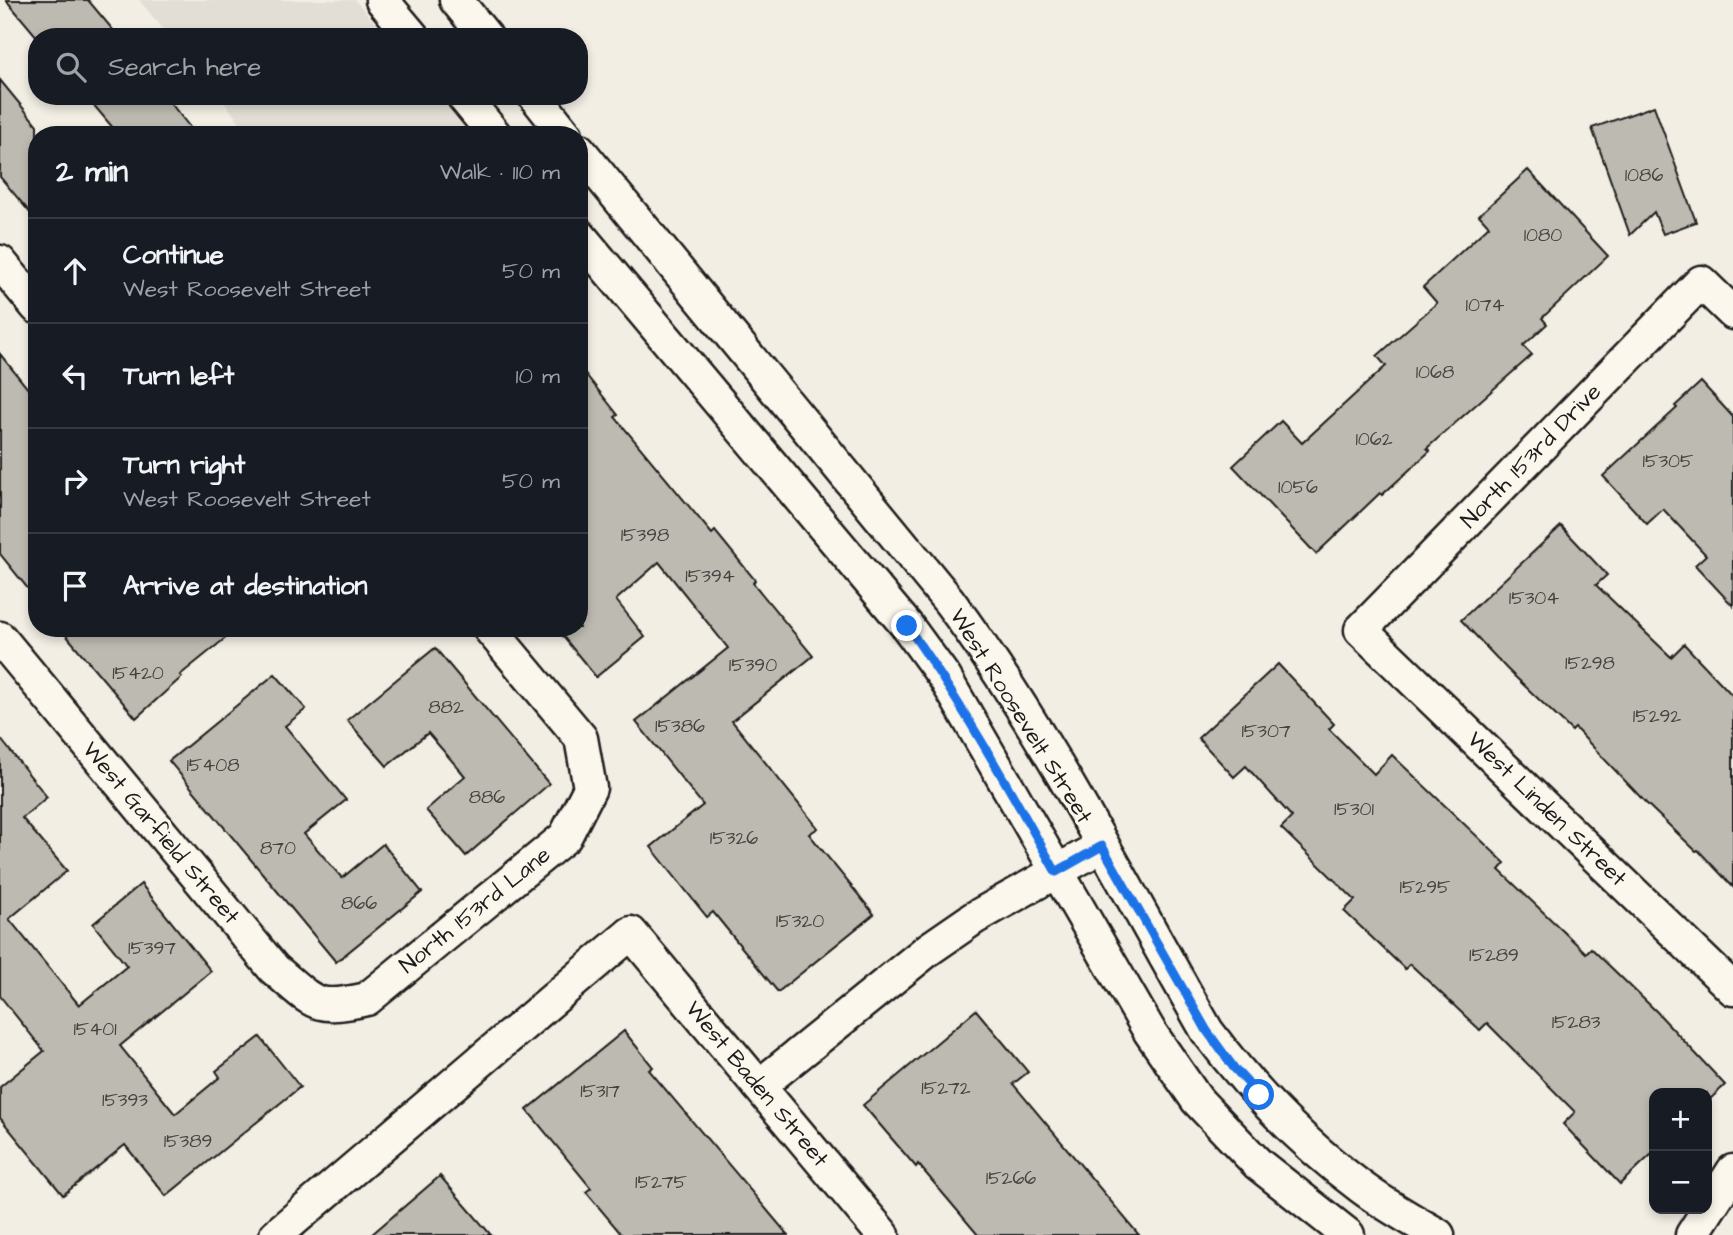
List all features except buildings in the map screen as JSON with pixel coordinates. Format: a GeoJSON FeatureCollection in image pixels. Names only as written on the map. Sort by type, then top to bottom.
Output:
{"type":"FeatureCollection","features":[{"type":"Feature","properties":{"kind":"street"},"geometry":{"type":"LineString","coordinates":[[382,0],[405,28]]}},
{"type":"Feature","properties":{"kind":"street"},"geometry":{"type":"LineString","coordinates":[[456,0],[479,28]]}},
{"type":"Feature","properties":{"kind":"street"},"geometry":{"type":"LineString","coordinates":[[470,105],[488,126]]}},
{"type":"Feature","properties":{"kind":"street"},"geometry":{"type":"LineString","coordinates":[[540,105],[552,126]]}},
{"type":"Feature","properties":{"kind":"street","name":"West Roosevelt Street"},"geometry":{"type":"LineString","coordinates":[[588,161],[949,601],[1002,676],[1207,1031],[1234,1068],[1287,1123],[1362,1189],[1438,1235]]}},
{"type":"Feature","properties":{"kind":"street","name":"West Roosevelt Street"},"geometry":{"type":"LineString","coordinates":[[588,246],[907,626],[945,678],[1150,1032],[1197,1100],[1258,1164],[1348,1235]]}},
{"type":"Feature","properties":{"kind":"street"},"geometry":{"type":"LineString","coordinates":[[0,262],[28,296]]}},
{"type":"Feature","properties":{"kind":"street","name":"North 153rd Drive"},"geometry":{"type":"LineString","coordinates":[[1361,630],[1701,282],[1733,313]]}},
{"type":"Feature","properties":{"kind":"street","name":"West Linden Street"},"geometry":{"type":"LineString","coordinates":[[1361,630],[1733,989]]}},
{"type":"Feature","properties":{"kind":"street","name":"North 153rd Lane"},"geometry":{"type":"LineString","coordinates":[[337,1005],[367,999],[565,837],[590,788],[580,738],[496,637]]}},
{"type":"Feature","properties":{"kind":"street","name":"West Garfield Street"},"geometry":{"type":"LineString","coordinates":[[0,638],[274,970],[315,1003],[337,1005]]}},
{"type":"Feature","properties":{"kind":"street"},"geometry":{"type":"LineString","coordinates":[[759,1086],[929,948],[974,918],[1102,846]]}},
{"type":"Feature","properties":{"kind":"street","name":"West Baden Street"},"geometry":{"type":"LineString","coordinates":[[276,1235],[631,933],[883,1235]]}},
{"type":"Feature","properties":{"kind":"street"},"geometry":{"type":"LineString","coordinates":[[1692,1235],[1733,1171]]}},
{"type":"Feature","properties":{"kind":"shaded area"},"geometry":{"type":"Polygon","coordinates":[[[139,0],[355,0],[379,28],[162,28],[139,0]]]}},
{"type":"Feature","properties":{"kind":"shaded area"},"geometry":{"type":"Polygon","coordinates":[[[226,105],[446,105],[464,126],[243,126],[226,105]]]}},
{"type":"Feature","properties":{"kind":"route"},"geometry":{"type":"LineString","coordinates":[[907,626],[945,678],[1056,872],[1102,846],[1207,1031],[1234,1068],[1259,1095]]}}]}
